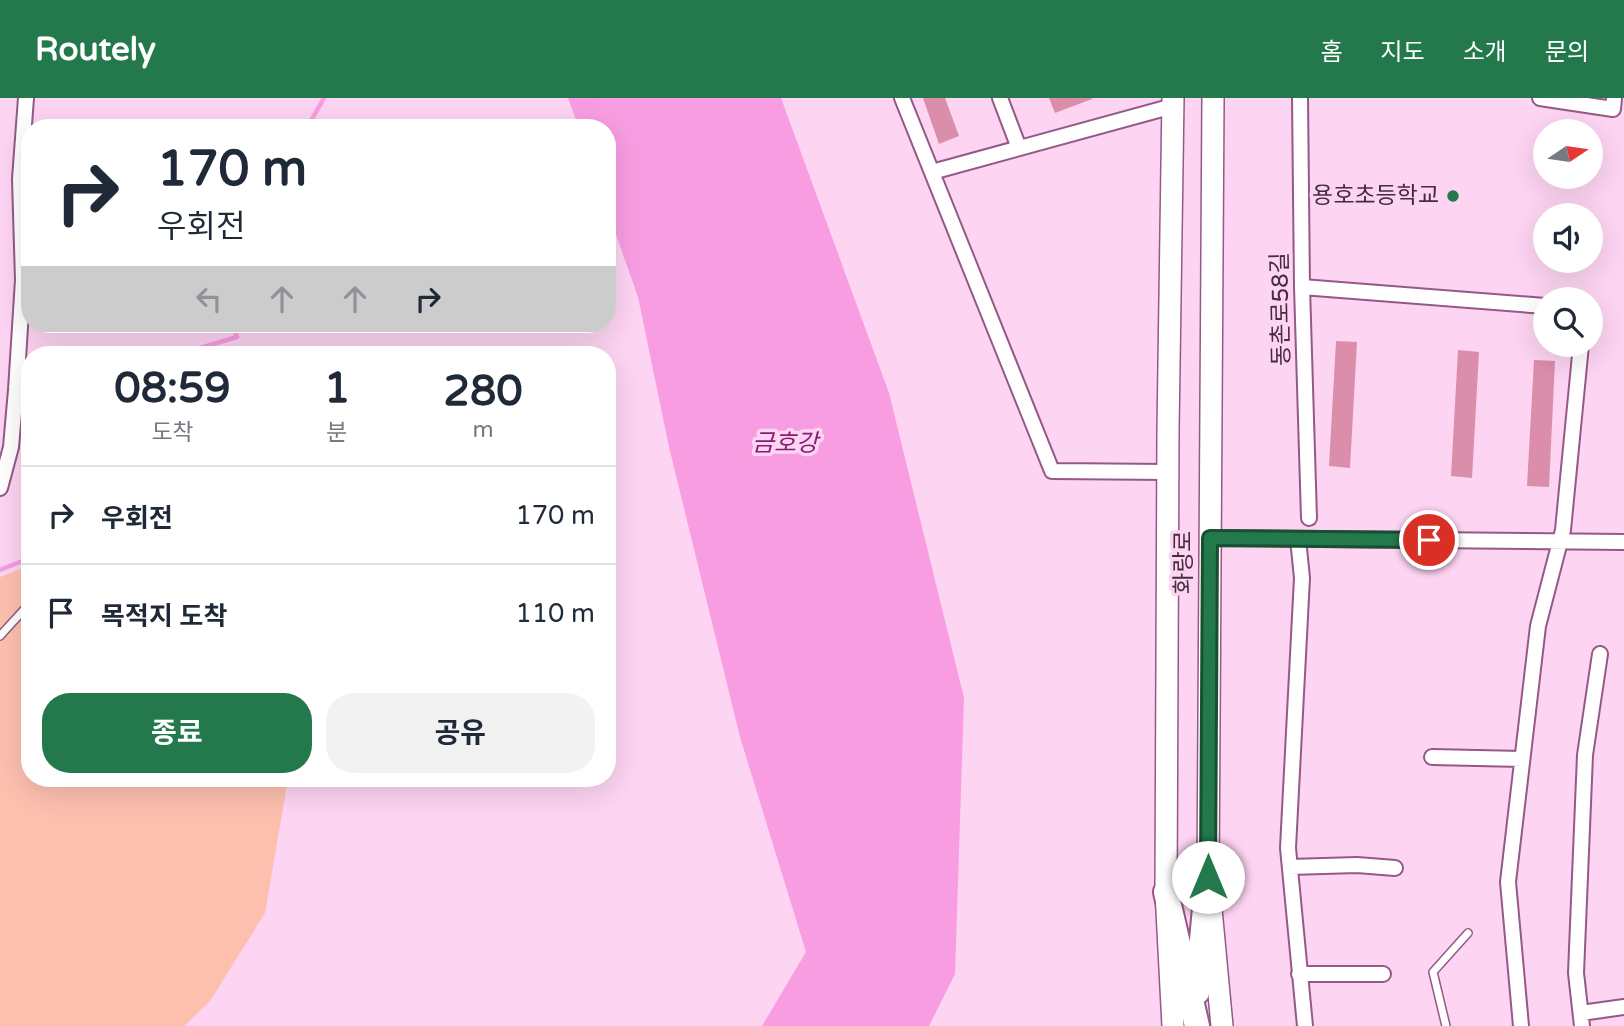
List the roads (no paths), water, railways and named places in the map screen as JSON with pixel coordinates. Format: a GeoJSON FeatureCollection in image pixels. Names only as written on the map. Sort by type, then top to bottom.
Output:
{"type":"FeatureCollection","features":[{"type":"Feature","properties":{"kind":"highway"},"geometry":{"type":"LineString","coordinates":[[1196,1019],[1208,877]]}},
{"type":"Feature","properties":{"kind":"highway"},"geometry":{"type":"LineString","coordinates":[[1166,892],[1196,1019]]}},
{"type":"Feature","properties":{"kind":"main road","name":"화랑로"},"geometry":{"type":"LineString","coordinates":[[1213,98],[1208,877],[1222,1026]]}},
{"type":"Feature","properties":{"kind":"main road","name":"화랑로"},"geometry":{"type":"LineString","coordinates":[[1173,102],[1166,892],[1173,1026]]}},
{"type":"Feature","properties":{"kind":"street"},"geometry":{"type":"LineString","coordinates":[[24,119],[26,98]]}},
{"type":"Feature","properties":{"kind":"street"},"geometry":{"type":"LineString","coordinates":[[902,98],[1052,471],[1168,472]]}},
{"type":"Feature","properties":{"kind":"street"},"geometry":{"type":"LineString","coordinates":[[1000,98],[1019,148]]}},
{"type":"Feature","properties":{"kind":"street","name":"동촌로58길"},"geometry":{"type":"LineString","coordinates":[[1300,98],[1309,519]]}},
{"type":"Feature","properties":{"kind":"street"},"geometry":{"type":"LineString","coordinates":[[1540,98],[1614,103]]}},
{"type":"Feature","properties":{"kind":"street"},"geometry":{"type":"LineString","coordinates":[[932,172],[1173,102]]}},
{"type":"Feature","properties":{"kind":"street"},"geometry":{"type":"LineString","coordinates":[[21,166],[21,213]]}},
{"type":"Feature","properties":{"kind":"street"},"geometry":{"type":"LineString","coordinates":[[1302,288],[1533,305]]}},
{"type":"Feature","properties":{"kind":"street"},"geometry":{"type":"LineString","coordinates":[[0,488],[11,447],[21,314]]}},
{"type":"Feature","properties":{"kind":"street"},"geometry":{"type":"LineString","coordinates":[[1521,1026],[1508,882],[1538,625],[1563,530],[1580,357]]}},
{"type":"Feature","properties":{"kind":"street"},"geometry":{"type":"LineString","coordinates":[[1210,538],[1624,542]]}},
{"type":"Feature","properties":{"kind":"street"},"geometry":{"type":"LineString","coordinates":[[1298,539],[1302,578],[1289,848],[1305,1026]]}},
{"type":"Feature","properties":{"kind":"street"},"geometry":{"type":"LineString","coordinates":[[1600,654],[1585,755],[1576,972],[1582,1020],[1624,1007]]}},
{"type":"Feature","properties":{"kind":"street"},"geometry":{"type":"LineString","coordinates":[[1432,757],[1522,759]]}},
{"type":"Feature","properties":{"kind":"street"},"geometry":{"type":"LineString","coordinates":[[1290,867],[1357,865],[1395,868]]}},
{"type":"Feature","properties":{"kind":"street"},"geometry":{"type":"LineString","coordinates":[[1299,974],[1383,974]]}},
{"type":"Feature","properties":{"kind":"lane"},"geometry":{"type":"LineString","coordinates":[[0,636],[21,613]]}},
{"type":"Feature","properties":{"kind":"lane"},"geometry":{"type":"LineString","coordinates":[[1446,1026],[1433,972],[1468,933]]}},
{"type":"Feature","properties":{"kind":"water","name":"금호강"},"geometry":{"type":"Polygon","coordinates":[[[568,98],[781,98],[889,393],[964,698],[955,974],[929,1026],[762,1026],[806,952],[740,737],[669,447],[638,297],[616,235],[616,119],[576,119],[568,98]]]}},
{"type":"Feature","properties":{"kind":"waterway"},"geometry":{"type":"LineString","coordinates":[[312,119],[324,98]]}},
{"type":"Feature","properties":{"kind":"waterway"},"geometry":{"type":"LineString","coordinates":[[207,346],[237,337],[236,333]]}},
{"type":"Feature","properties":{"kind":"waterway"},"geometry":{"type":"LineString","coordinates":[[0,570],[21,562]]}},
{"type":"Feature","properties":{"kind":"place","name":"용호초등학교"},"geometry":{"type":"Point","coordinates":[1453,196]}}]}
